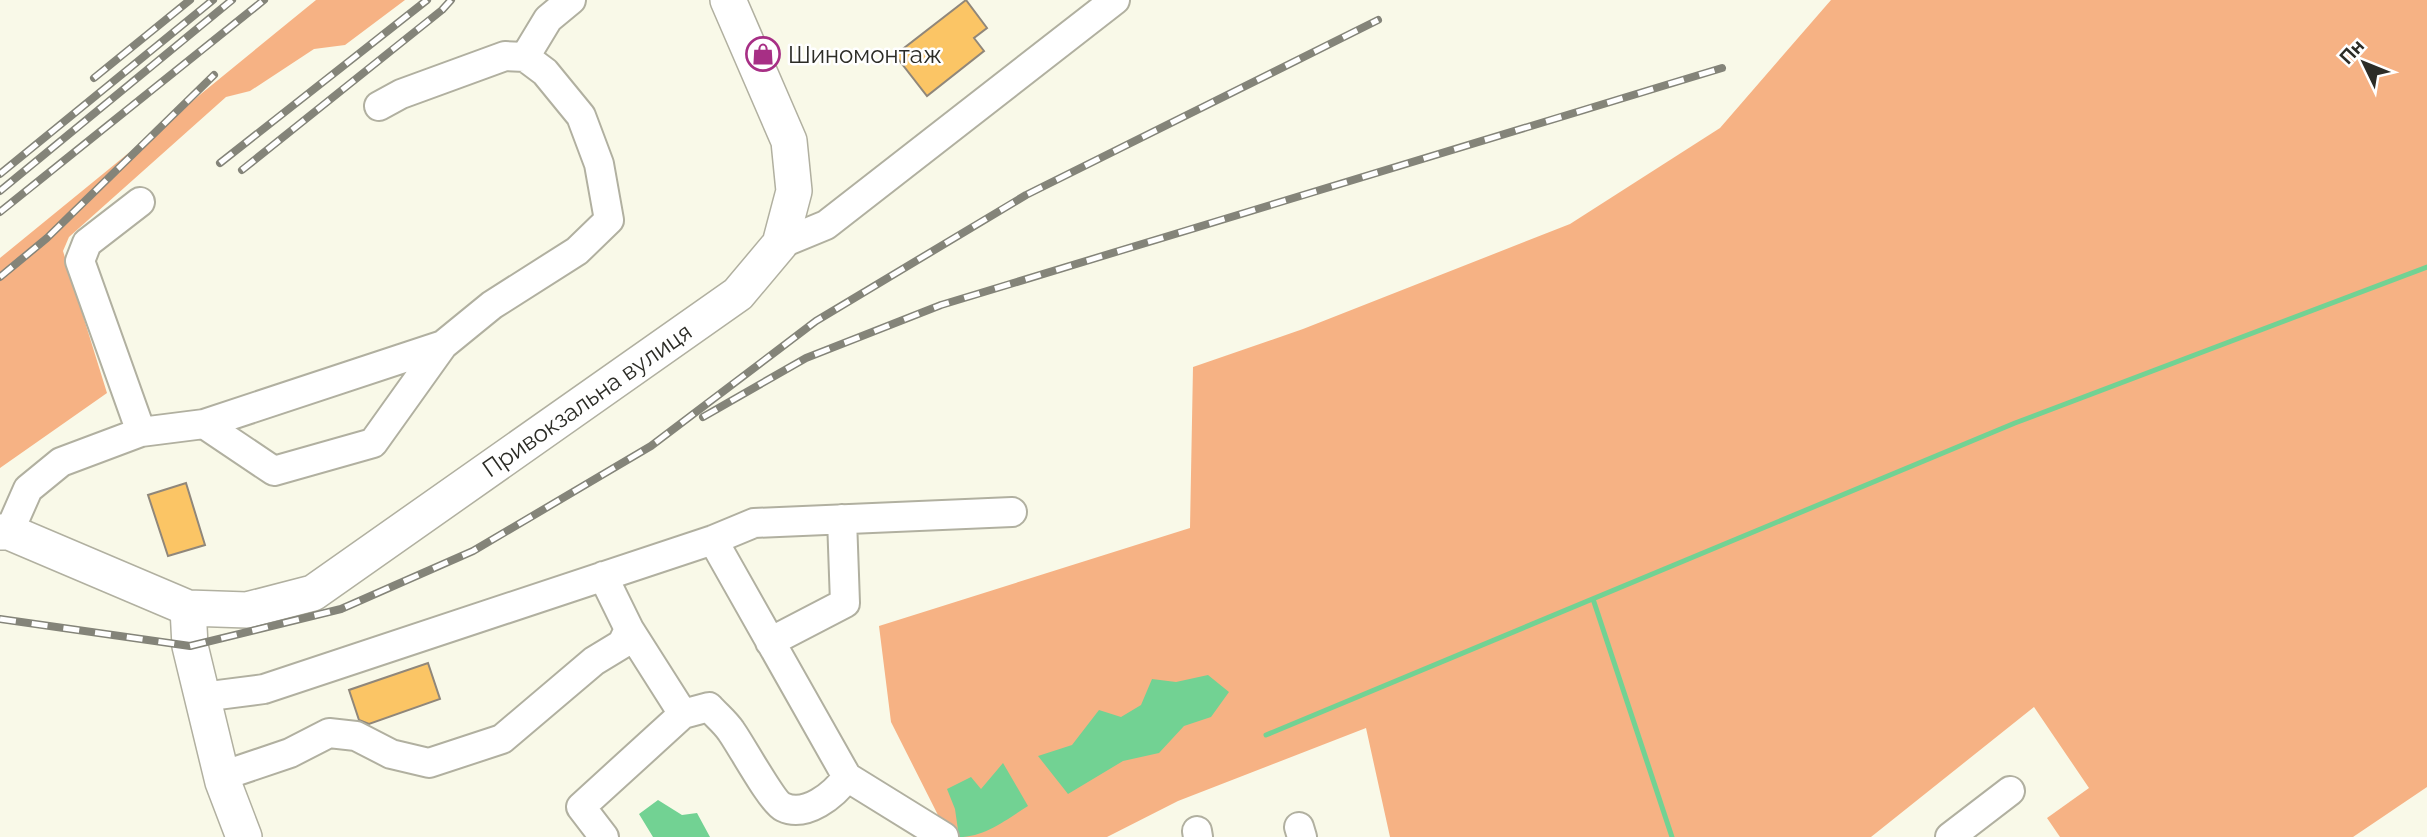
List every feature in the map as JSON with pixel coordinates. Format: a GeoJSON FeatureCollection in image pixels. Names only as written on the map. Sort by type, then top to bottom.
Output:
{"type":"FeatureCollection","features":[{"type":"Feature","properties":{"kind":"main road"},"geometry":{"type":"LineString","coordinates":[[728,0],[789,141],[794,191],[779,244]]}},
{"type":"Feature","properties":{"kind":"main road","name":"Привокзальна вулиця"},"geometry":{"type":"LineString","coordinates":[[4,532],[188,608],[247,610],[313,593],[738,294],[779,244]]}},
{"type":"Feature","properties":{"kind":"main road"},"geometry":{"type":"LineString","coordinates":[[188,608],[190,646],[202,697],[222,776],[244,837]]}},
{"type":"Feature","properties":{"kind":"street"},"geometry":{"type":"LineString","coordinates":[[526,57],[548,19],[571,0]]}},
{"type":"Feature","properties":{"kind":"street","name":"Привокзальна вулиця"},"geometry":{"type":"LineString","coordinates":[[779,244],[825,225],[1115,0]]}},
{"type":"Feature","properties":{"kind":"street"},"geometry":{"type":"LineString","coordinates":[[204,424],[274,471],[373,443],[443,345],[492,305],[577,251],[610,220],[599,164],[581,116],[545,72],[526,57],[505,56],[401,94],[379,106]]}},
{"type":"Feature","properties":{"kind":"street"},"geometry":{"type":"LineString","coordinates":[[140,202],[87,243],[80,261],[141,432]]}},
{"type":"Feature","properties":{"kind":"street"},"geometry":{"type":"LineString","coordinates":[[4,532],[28,489],[61,463],[141,432],[204,424],[443,345]]}},
{"type":"Feature","properties":{"kind":"street"},"geometry":{"type":"LineString","coordinates":[[202,697],[264,689],[713,540],[754,523],[1012,512]]}},
{"type":"Feature","properties":{"kind":"street"},"geometry":{"type":"LineString","coordinates":[[770,642],[845,603],[842,519]]}},
{"type":"Feature","properties":{"kind":"street"},"geometry":{"type":"LineString","coordinates":[[713,540],[848,777],[944,837]]}},
{"type":"Feature","properties":{"kind":"street"},"geometry":{"type":"LineString","coordinates":[[603,576],[629,629],[683,714]]}},
{"type":"Feature","properties":{"kind":"street"},"geometry":{"type":"LineString","coordinates":[[222,776],[290,753],[329,733],[356,736],[391,754],[429,763],[502,739],[594,661],[622,644],[629,629]]}},
{"type":"Feature","properties":{"kind":"street"},"geometry":{"type":"LineString","coordinates":[[604,837],[581,807],[683,714],[709,707],[730,728],[780,806],[797,811],[820,802],[839,788],[848,777]]}},
{"type":"Feature","properties":{"kind":"street"},"geometry":{"type":"LineString","coordinates":[[1950,837],[2010,791]]}},
{"type":"Feature","properties":{"kind":"shaded area"},"geometry":{"type":"Polygon","coordinates":[[[316,0],[405,0],[345,45],[314,49],[250,91],[226,97],[69,237],[63,251],[107,393],[0,468],[0,258],[316,0]]]}},
{"type":"Feature","properties":{"kind":"shaded area"},"geometry":{"type":"Polygon","coordinates":[[[1831,0],[2427,0],[2427,787],[2353,837],[2060,837],[2047,818],[2089,788],[2034,707],[1871,837],[1390,837],[1366,728],[1178,801],[1107,837],[957,837],[943,825],[891,722],[879,626],[1190,528],[1193,367],[1303,329],[1570,224],[1720,128],[1831,0]]]}},
{"type":"Feature","properties":{"kind":"shaded area"},"geometry":{"type":"Polygon","coordinates":[[[1208,675],[1229,692],[1211,717],[1184,726],[1159,753],[1123,761],[1068,794],[1038,756],[1072,745],[1099,710],[1121,717],[1141,705],[1152,679],[1176,682],[1208,675]]]}},
{"type":"Feature","properties":{"kind":"shaded area"},"geometry":{"type":"Polygon","coordinates":[[[1003,763],[1028,806],[987,831],[959,837],[955,809],[947,789],[971,777],[981,789],[1003,763]]]}},
{"type":"Feature","properties":{"kind":"shaded area"},"geometry":{"type":"Polygon","coordinates":[[[658,800],[682,815],[697,813],[710,837],[653,837],[639,814],[658,800]]]}},
{"type":"Feature","properties":{"kind":"building"},"geometry":{"type":"Polygon","coordinates":[[[966,0],[987,28],[974,38],[984,51],[927,96],[895,55],[966,0]]]}},
{"type":"Feature","properties":{"kind":"building"},"geometry":{"type":"Polygon","coordinates":[[[186,483],[205,545],[168,556],[148,495],[186,483]]]}},
{"type":"Feature","properties":{"kind":"building"},"geometry":{"type":"Polygon","coordinates":[[[428,663],[440,699],[369,724],[359,720],[349,690],[428,663]]]}},
{"type":"Feature","properties":{"kind":"waterway"},"geometry":{"type":"LineString","coordinates":[[1266,735],[2015,423],[2427,267]]}},
{"type":"Feature","properties":{"kind":"waterway"},"geometry":{"type":"LineString","coordinates":[[1593,599],[1672,837]]}},
{"type":"Feature","properties":{"kind":"railway"},"geometry":{"type":"LineString","coordinates":[[94,78],[190,0]]}},
{"type":"Feature","properties":{"kind":"railway"},"geometry":{"type":"LineString","coordinates":[[0,174],[213,0]]}},
{"type":"Feature","properties":{"kind":"railway"},"geometry":{"type":"LineString","coordinates":[[0,191],[232,0]]}},
{"type":"Feature","properties":{"kind":"railway"},"geometry":{"type":"LineString","coordinates":[[0,212],[264,0]]}},
{"type":"Feature","properties":{"kind":"railway"},"geometry":{"type":"LineString","coordinates":[[220,163],[427,0]]}},
{"type":"Feature","properties":{"kind":"railway"},"geometry":{"type":"LineString","coordinates":[[242,170],[451,0]]}},
{"type":"Feature","properties":{"kind":"railway"},"geometry":{"type":"LineString","coordinates":[[0,619],[190,646],[341,609],[473,551],[651,446],[816,321],[1026,195],[1378,20]]}},
{"type":"Feature","properties":{"kind":"railway"},"geometry":{"type":"LineString","coordinates":[[703,417],[806,358],[941,305],[1722,68]]}},
{"type":"Feature","properties":{"kind":"railway"},"geometry":{"type":"LineString","coordinates":[[0,277],[47,238],[214,75]]}},
{"type":"Feature","properties":{"kind":"place","name":"Шиномонтаж"},"geometry":{"type":"Point","coordinates":[763,54]}}]}
